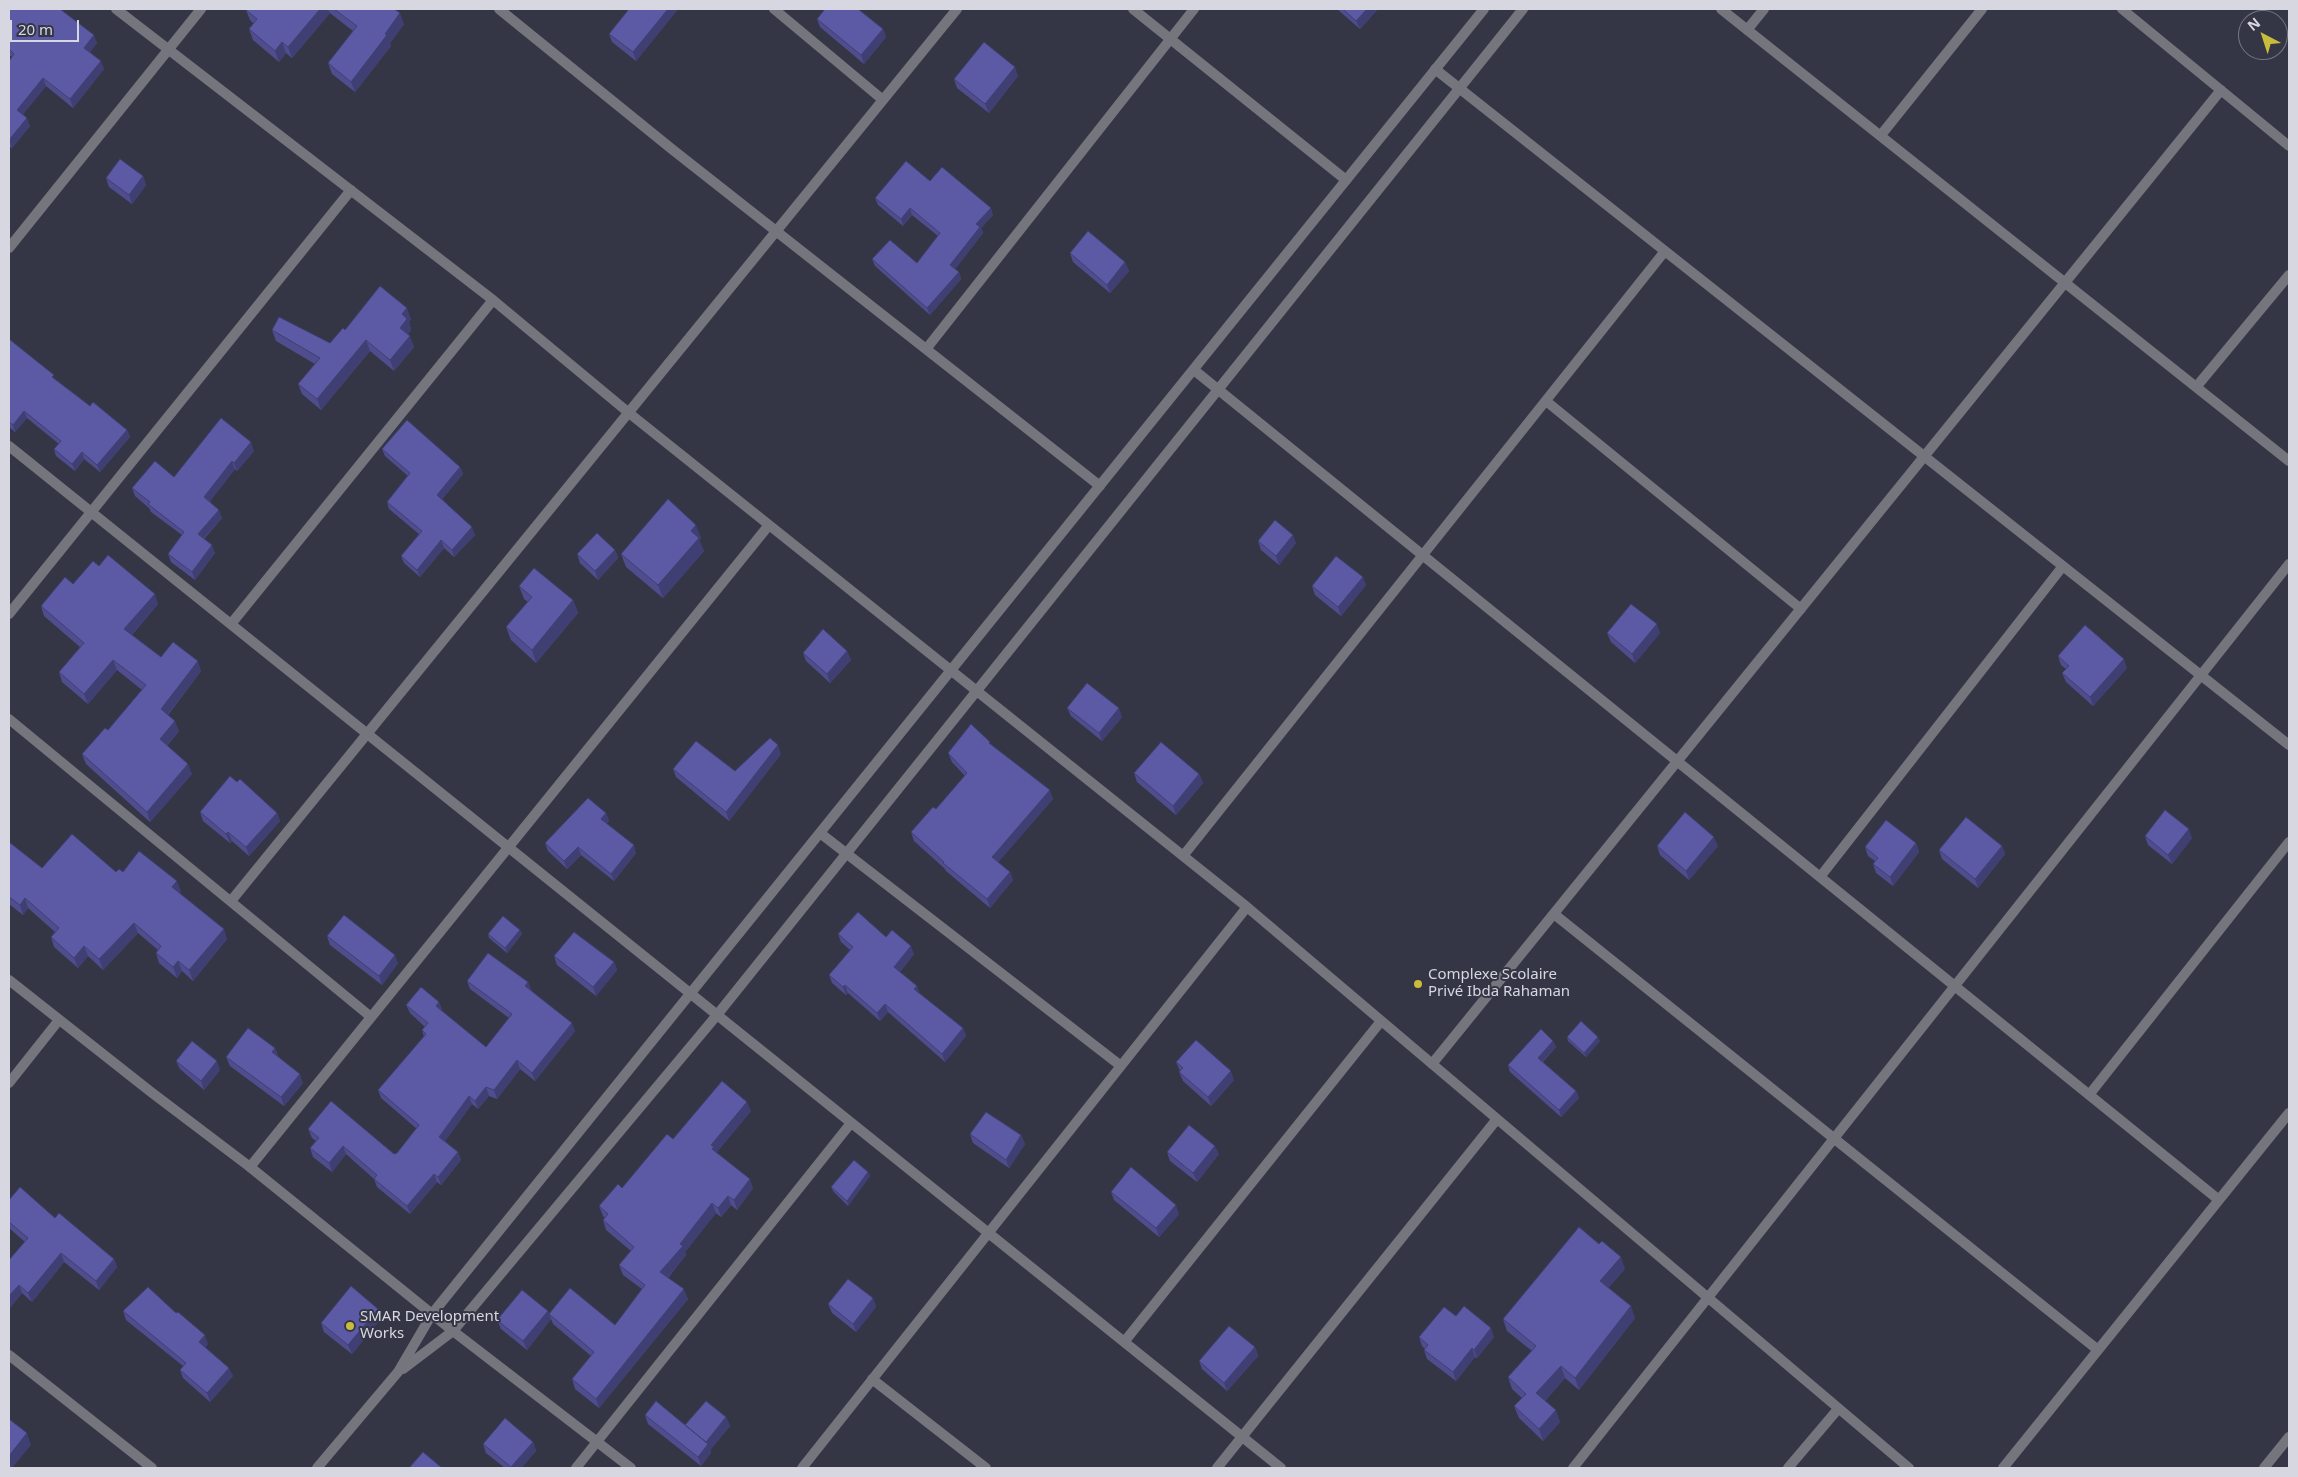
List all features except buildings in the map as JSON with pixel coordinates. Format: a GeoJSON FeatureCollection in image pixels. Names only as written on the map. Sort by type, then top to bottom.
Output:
{"type":"FeatureCollection","features":[{"type":"Feature","properties":{"kind":"street"},"geometry":{"type":"LineString","coordinates":[[116,9],[493,300],[628,413],[1247,907],[1908,1468]]}},
{"type":"Feature","properties":{"kind":"street"},"geometry":{"type":"LineString","coordinates":[[9,248],[200,9]]}},
{"type":"Feature","properties":{"kind":"street"},"geometry":{"type":"LineString","coordinates":[[499,9],[673,150],[1100,486]]}},
{"type":"Feature","properties":{"kind":"street"},"geometry":{"type":"LineString","coordinates":[[774,9],[883,100]]}},
{"type":"Feature","properties":{"kind":"street"},"geometry":{"type":"LineString","coordinates":[[231,901],[957,9]]}},
{"type":"Feature","properties":{"kind":"street"},"geometry":{"type":"LineString","coordinates":[[1133,9],[1346,180]]}},
{"type":"Feature","properties":{"kind":"street"},"geometry":{"type":"LineString","coordinates":[[927,348],[1194,9]]}},
{"type":"Feature","properties":{"kind":"street"},"geometry":{"type":"LineString","coordinates":[[316,1468],[398,1372],[432,1314],[1484,9]]}},
{"type":"Feature","properties":{"kind":"street"},"geometry":{"type":"LineString","coordinates":[[398,1372],[453,1331],[717,1015],[1523,9]]}},
{"type":"Feature","properties":{"kind":"street"},"geometry":{"type":"LineString","coordinates":[[1721,9],[2289,461]]}},
{"type":"Feature","properties":{"kind":"street"},"geometry":{"type":"LineString","coordinates":[[1747,30],[1764,9]]}},
{"type":"Feature","properties":{"kind":"street"},"geometry":{"type":"LineString","coordinates":[[1881,135],[1982,9]]}},
{"type":"Feature","properties":{"kind":"street"},"geometry":{"type":"LineString","coordinates":[[2122,9],[2289,146]]}},
{"type":"Feature","properties":{"kind":"street"},"geometry":{"type":"LineString","coordinates":[[1436,69],[2289,745]]}},
{"type":"Feature","properties":{"kind":"street"},"geometry":{"type":"LineString","coordinates":[[1432,1064],[2221,90]]}},
{"type":"Feature","properties":{"kind":"street"},"geometry":{"type":"LineString","coordinates":[[9,614],[351,190]]}},
{"type":"Feature","properties":{"kind":"street"},"geometry":{"type":"LineString","coordinates":[[1183,856],[1665,251]]}},
{"type":"Feature","properties":{"kind":"street"},"geometry":{"type":"LineString","coordinates":[[2197,386],[2289,276]]}},
{"type":"Feature","properties":{"kind":"street"},"geometry":{"type":"LineString","coordinates":[[231,624],[493,300]]}},
{"type":"Feature","properties":{"kind":"street"},"geometry":{"type":"LineString","coordinates":[[1194,370],[2219,1200]]}},
{"type":"Feature","properties":{"kind":"street"},"geometry":{"type":"LineString","coordinates":[[1546,401],[1800,609]]}},
{"type":"Feature","properties":{"kind":"street"},"geometry":{"type":"LineString","coordinates":[[9,446],[1281,1468]]}},
{"type":"Feature","properties":{"kind":"street"},"geometry":{"type":"LineString","coordinates":[[250,1167],[769,525]]}},
{"type":"Feature","properties":{"kind":"street"},"geometry":{"type":"LineString","coordinates":[[1573,1468],[2289,564]]}},
{"type":"Feature","properties":{"kind":"street"},"geometry":{"type":"LineString","coordinates":[[1820,878],[2063,566]]}},
{"type":"Feature","properties":{"kind":"street"},"geometry":{"type":"LineString","coordinates":[[9,719],[371,1017]]}},
{"type":"Feature","properties":{"kind":"street"},"geometry":{"type":"LineString","coordinates":[[820,833],[1121,1066]]}},
{"type":"Feature","properties":{"kind":"street"},"geometry":{"type":"LineString","coordinates":[[2089,1095],[2289,842]]}},
{"type":"Feature","properties":{"kind":"street"},"geometry":{"type":"LineString","coordinates":[[802,1468],[1247,907]]}},
{"type":"Feature","properties":{"kind":"street"},"geometry":{"type":"LineString","coordinates":[[1554,914],[2098,1350]]}},
{"type":"Feature","properties":{"kind":"street"},"geometry":{"type":"LineString","coordinates":[[9,980],[250,1167],[453,1331],[631,1468]]}},
{"type":"Feature","properties":{"kind":"street"},"geometry":{"type":"LineString","coordinates":[[9,1083],[59,1020]]}},
{"type":"Feature","properties":{"kind":"street"},"geometry":{"type":"LineString","coordinates":[[1124,1342],[1381,1020]]}},
{"type":"Feature","properties":{"kind":"street"},"geometry":{"type":"LineString","coordinates":[[2003,1468],[2289,1112]]}},
{"type":"Feature","properties":{"kind":"street"},"geometry":{"type":"LineString","coordinates":[[1217,1468],[1497,1119]]}},
{"type":"Feature","properties":{"kind":"street"},"geometry":{"type":"LineString","coordinates":[[576,1468],[851,1123]]}},
{"type":"Feature","properties":{"kind":"street"},"geometry":{"type":"LineString","coordinates":[[9,1355],[152,1468]]}},
{"type":"Feature","properties":{"kind":"street"},"geometry":{"type":"LineString","coordinates":[[872,1379],[986,1468]]}},
{"type":"Feature","properties":{"kind":"street"},"geometry":{"type":"LineString","coordinates":[[1788,1468],[1838,1409]]}},
{"type":"Feature","properties":{"kind":"street"},"geometry":{"type":"LineString","coordinates":[[2268,1467],[2289,1437]]}},
{"type":"Feature","properties":{"kind":"place","name":"Complexe Scolaire Privé Ibda Rahaman"},"geometry":{"type":"Point","coordinates":[1418,984]}},
{"type":"Feature","properties":{"kind":"place","name":"SMAR Development Works"},"geometry":{"type":"Point","coordinates":[350,1326]}}]}
